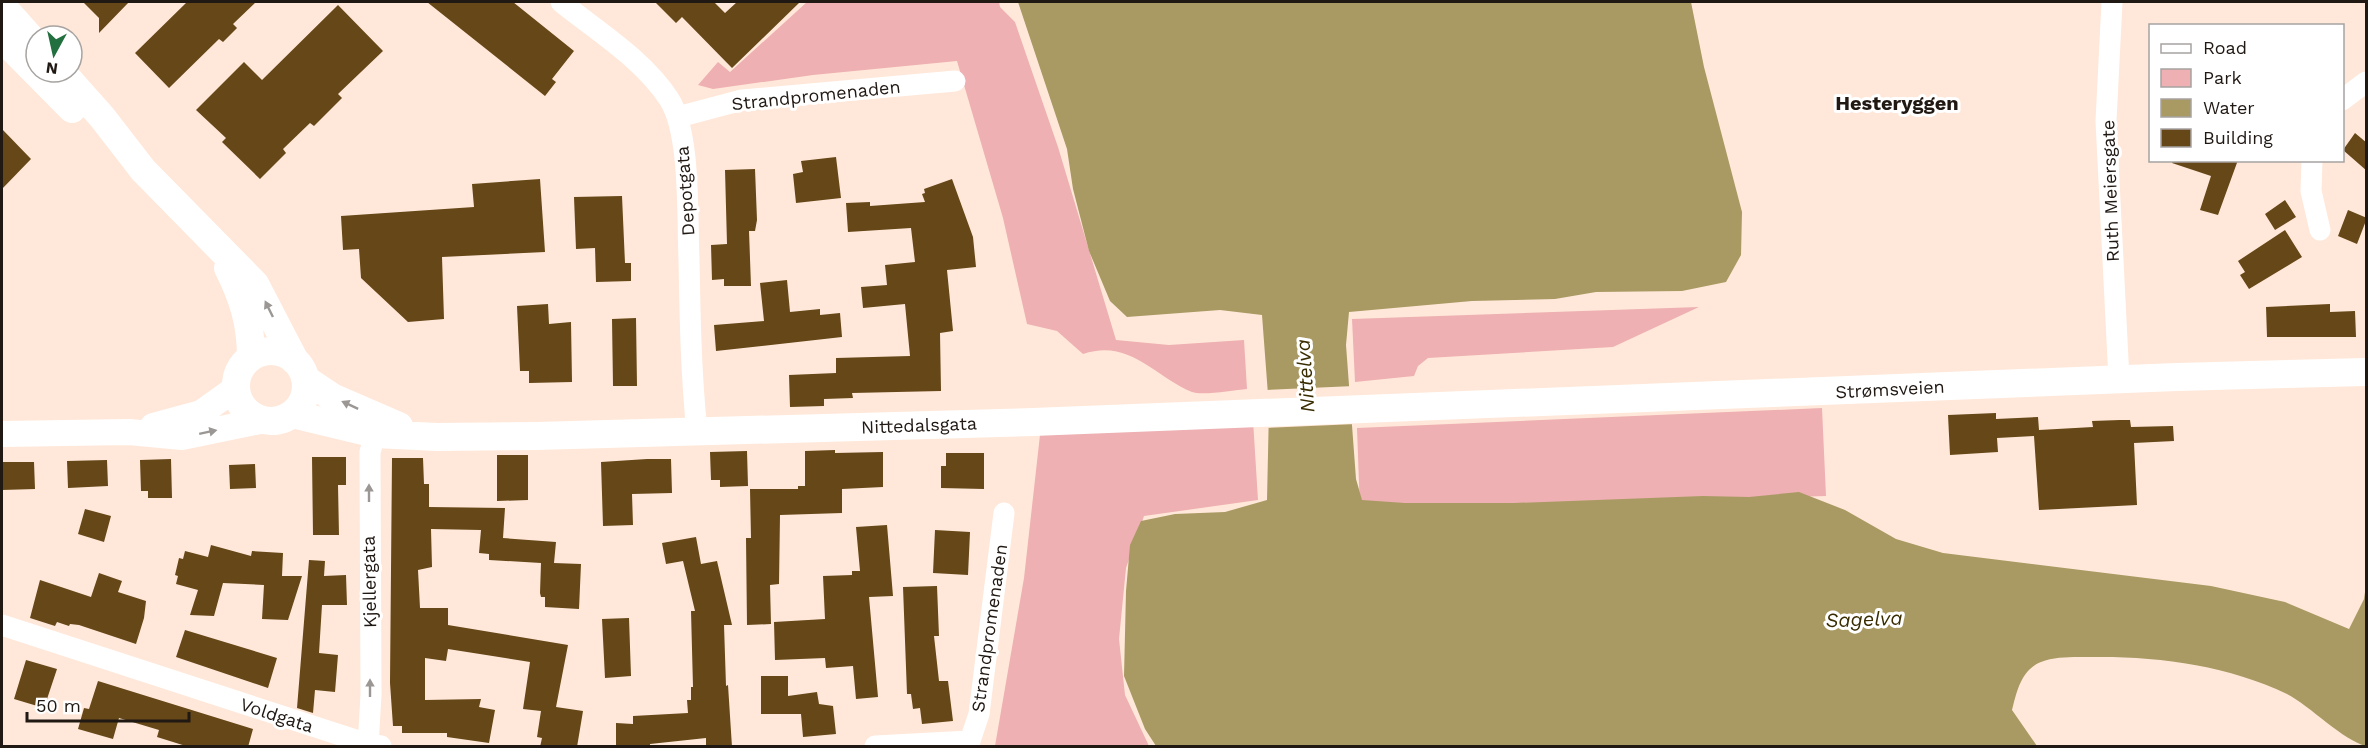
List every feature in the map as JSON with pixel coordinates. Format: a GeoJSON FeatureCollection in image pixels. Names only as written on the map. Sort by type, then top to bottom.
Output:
{"type":"FeatureCollection","features":[{"type":"Feature","properties":{"kind":"main road"},"geometry":{"type":"LineString","coordinates":[[2,3],[24,30]]}},
{"type":"Feature","properties":{"kind":"main road"},"geometry":{"type":"LineString","coordinates":[[2,38],[100,138],[143,171]]}},
{"type":"Feature","properties":{"kind":"main road"},"geometry":{"type":"LineString","coordinates":[[73,84],[102,117],[143,171],[255,284],[300,370],[304,398],[292,414],[274,421],[265,420],[245,409],[236,388],[240,371],[251,357],[260,353],[279,352],[300,370]]}},
{"type":"Feature","properties":{"kind":"main road"},"geometry":{"type":"LineString","coordinates":[[219,250],[240,292],[250,327],[251,357]]}},
{"type":"Feature","properties":{"kind":"main road","name":"Nittedalsgata"},"geometry":{"type":"LineString","coordinates":[[300,370],[332,396],[378,426]]}},
{"type":"Feature","properties":{"kind":"main road","name":"Strømsveien"},"geometry":{"type":"LineString","coordinates":[[1414,408],[2367,372]]}},
{"type":"Feature","properties":{"kind":"main road","name":"Nittedalsgata"},"geometry":{"type":"LineString","coordinates":[[292,414],[378,426],[423,436],[697,432],[1414,408]]}},
{"type":"Feature","properties":{"kind":"street","name":"Depotgata"},"geometry":{"type":"LineString","coordinates":[[561,2],[649,73],[669,99],[678,117],[687,192],[692,385],[697,432]]}},
{"type":"Feature","properties":{"kind":"street","name":"Ruth Meiersgate"},"geometry":{"type":"LineString","coordinates":[[2112,2],[2106,121],[2119,380]]}},
{"type":"Feature","properties":{"kind":"street","name":"Strandpromenaden"},"geometry":{"type":"LineString","coordinates":[[678,117],[742,100],[955,81]]}},
{"type":"Feature","properties":{"kind":"street"},"geometry":{"type":"LineString","coordinates":[[2344,99],[2367,82]]}},
{"type":"Feature","properties":{"kind":"street"},"geometry":{"type":"LineString","coordinates":[[2312,162],[2313,203],[2320,230]]}},
{"type":"Feature","properties":{"kind":"street"},"geometry":{"type":"LineString","coordinates":[[129,432],[201,413],[236,388]]}},
{"type":"Feature","properties":{"kind":"street"},"geometry":{"type":"LineString","coordinates":[[2,434],[129,432],[182,437],[265,420]]}},
{"type":"Feature","properties":{"kind":"street","name":"Kjellergata"},"geometry":{"type":"LineString","coordinates":[[372,746],[369,477],[370,452],[378,426]]}},
{"type":"Feature","properties":{"kind":"street","name":"Strandpromenaden"},"geometry":{"type":"LineString","coordinates":[[968,744],[979,714],[1004,513]]}},
{"type":"Feature","properties":{"kind":"street","name":"Voldgata"},"geometry":{"type":"LineString","coordinates":[[2,625],[372,746]]}},
{"type":"Feature","properties":{"kind":"street"},"geometry":{"type":"LineString","coordinates":[[875,747],[968,744]]}},
{"type":"Feature","properties":{"kind":"green space"},"geometry":{"type":"Polygon","coordinates":[[[807,2],[999,2],[1000,7],[1015,22],[1058,147],[1116,340],[1169,345],[1244,340],[1247,389],[1210,393],[1192,392],[1128,355],[1099,350],[1083,354],[1057,331],[1027,324],[1003,218],[957,61],[813,75],[713,89],[698,85],[718,62],[730,72],[807,2]]]}},
{"type":"Feature","properties":{"kind":"green space"},"geometry":{"type":"Polygon","coordinates":[[[1699,307],[1613,347],[1428,358],[1418,366],[1414,376],[1355,382],[1352,319],[1699,307]]]}},
{"type":"Feature","properties":{"kind":"green space"},"geometry":{"type":"Polygon","coordinates":[[[1822,408],[1826,496],[1360,511],[1357,428],[1822,408]]]}},
{"type":"Feature","properties":{"kind":"green space"},"geometry":{"type":"Polygon","coordinates":[[[1253,420],[1258,500],[1144,516],[1126,568],[1119,639],[1125,695],[1149,746],[995,746],[1024,578],[1041,426],[1253,420]]]}},
{"type":"Feature","properties":{"kind":"water"},"geometry":{"type":"Polygon","coordinates":[[[1018,2],[1691,2],[1704,67],[1742,212],[1741,255],[1726,282],[1682,291],[1596,292],[1555,299],[1472,301],[1349,312],[1346,345],[1356,479],[1362,500],[1405,503],[1514,503],[1703,496],[1749,497],[1799,492],[1845,510],[1896,539],[1943,553],[2211,586],[2285,602],[2349,629],[2364,599],[2366,585],[2366,746],[2337,731],[2287,694],[2240,676],[2191,664],[2141,658],[2079,657],[2041,662],[2029,670],[2021,682],[2012,710],[2037,746],[1156,746],[1145,729],[1124,676],[1126,591],[1130,545],[1141,521],[1175,514],[1225,512],[1267,500],[1269,408],[1262,315],[1220,310],[1127,317],[1110,301],[1089,251],[1073,189],[1067,149],[1018,2]]]}},
{"type":"Feature","properties":{"kind":"pier"},"geometry":{"type":"Polygon","coordinates":[[[1354,386],[1356,424],[1266,428],[1265,390],[1354,386]]]}},
{"type":"Feature","properties":{"kind":"building"},"geometry":{"type":"Polygon","coordinates":[[[83,2],[129,2],[99,33],[99,18],[83,2]]]}},
{"type":"Feature","properties":{"kind":"building"},"geometry":{"type":"Polygon","coordinates":[[[187,2],[256,2],[233,24],[237,28],[223,42],[219,39],[169,88],[135,53],[187,2]]]}},
{"type":"Feature","properties":{"kind":"building"},"geometry":{"type":"Polygon","coordinates":[[[427,2],[513,2],[574,51],[552,79],[556,82],[545,96],[427,2]]]}},
{"type":"Feature","properties":{"kind":"building"},"geometry":{"type":"Polygon","coordinates":[[[655,2],[714,2],[725,13],[737,2],[800,2],[732,68],[682,17],[676,23],[655,2]]]}},
{"type":"Feature","properties":{"kind":"building"},"geometry":{"type":"Polygon","coordinates":[[[338,5],[383,51],[338,94],[342,98],[314,126],[310,123],[283,149],[286,153],[260,179],[222,142],[226,138],[196,110],[244,62],[262,80],[338,5]]]}},
{"type":"Feature","properties":{"kind":"building"},"geometry":{"type":"Polygon","coordinates":[[[2,129],[31,159],[2,189],[2,129]]]}},
{"type":"Feature","properties":{"kind":"building"},"geometry":{"type":"Polygon","coordinates":[[[2355,133],[2367,143],[2367,171],[2344,151],[2355,133]]]}},
{"type":"Feature","properties":{"kind":"building"},"geometry":{"type":"Polygon","coordinates":[[[836,157],[841,198],[796,203],[793,174],[803,172],[801,161],[836,157]]]}},
{"type":"Feature","properties":{"kind":"building"},"geometry":{"type":"Polygon","coordinates":[[[2237,162],[2218,215],[2200,210],[2211,176],[2172,163],[2237,162]]]}},
{"type":"Feature","properties":{"kind":"building"},"geometry":{"type":"Polygon","coordinates":[[[755,169],[757,220],[755,231],[749,231],[751,286],[724,286],[724,279],[712,280],[711,245],[727,244],[725,170],[755,169]]]}},
{"type":"Feature","properties":{"kind":"building"},"geometry":{"type":"Polygon","coordinates":[[[540,179],[545,252],[442,257],[444,319],[408,322],[361,278],[359,249],[343,250],[341,216],[474,207],[472,184],[540,179]]]}},
{"type":"Feature","properties":{"kind":"building"},"geometry":{"type":"Polygon","coordinates":[[[952,179],[973,237],[976,267],[947,270],[953,331],[940,333],[941,391],[852,393],[853,398],[824,399],[824,406],[790,407],[789,375],[836,373],[836,358],[910,356],[905,304],[863,308],[861,287],[887,285],[885,265],[915,262],[911,228],[848,232],[846,203],[870,202],[870,206],[925,202],[922,194],[925,193],[924,189],[952,179]]]}},
{"type":"Feature","properties":{"kind":"building"},"geometry":{"type":"Polygon","coordinates":[[[622,196],[625,263],[631,263],[631,281],[596,282],[595,248],[576,249],[574,197],[622,196]]]}},
{"type":"Feature","properties":{"kind":"building"},"geometry":{"type":"Polygon","coordinates":[[[2285,200],[2296,217],[2275,230],[2265,214],[2285,200]]]}},
{"type":"Feature","properties":{"kind":"building"},"geometry":{"type":"Polygon","coordinates":[[[2348,210],[2367,218],[2357,244],[2338,236],[2348,210]]]}},
{"type":"Feature","properties":{"kind":"building"},"geometry":{"type":"Polygon","coordinates":[[[2285,230],[2302,257],[2249,289],[2240,275],[2245,272],[2238,261],[2285,230]]]}},
{"type":"Feature","properties":{"kind":"building"},"geometry":{"type":"Polygon","coordinates":[[[787,280],[790,312],[820,309],[820,315],[840,313],[842,337],[716,351],[714,325],[764,321],[760,283],[787,280]]]}},
{"type":"Feature","properties":{"kind":"building"},"geometry":{"type":"Polygon","coordinates":[[[548,304],[549,324],[571,322],[572,382],[529,383],[529,371],[520,371],[517,306],[548,304]]]}},
{"type":"Feature","properties":{"kind":"building"},"geometry":{"type":"Polygon","coordinates":[[[2330,304],[2330,312],[2355,311],[2356,337],[2267,337],[2266,307],[2330,304]]]}},
{"type":"Feature","properties":{"kind":"building"},"geometry":{"type":"Polygon","coordinates":[[[636,318],[637,386],[613,386],[612,319],[636,318]]]}},
{"type":"Feature","properties":{"kind":"building"},"geometry":{"type":"Polygon","coordinates":[[[1996,413],[1996,419],[2038,417],[2039,430],[2093,427],[2092,421],[2120,420],[2130,420],[2131,427],[2173,426],[2174,441],[2134,443],[2137,505],[2039,510],[2034,436],[1997,438],[1998,452],[1950,455],[1948,415],[1996,413]]]}},
{"type":"Feature","properties":{"kind":"building"},"geometry":{"type":"Polygon","coordinates":[[[835,450],[835,453],[883,452],[883,487],[842,489],[842,513],[780,515],[779,584],[770,585],[771,624],[747,625],[746,538],[751,538],[750,489],[798,489],[798,486],[805,486],[805,451],[835,450]]]}},
{"type":"Feature","properties":{"kind":"building"},"geometry":{"type":"Polygon","coordinates":[[[747,451],[748,486],[720,487],[720,480],[711,480],[710,452],[747,451]]]}},
{"type":"Feature","properties":{"kind":"building"},"geometry":{"type":"Polygon","coordinates":[[[946,453],[984,453],[984,489],[941,488],[941,466],[946,466],[946,453]]]}},
{"type":"Feature","properties":{"kind":"building"},"geometry":{"type":"Polygon","coordinates":[[[497,455],[528,455],[528,500],[497,501],[497,455]]]}},
{"type":"Feature","properties":{"kind":"building"},"geometry":{"type":"Polygon","coordinates":[[[312,457],[346,457],[346,485],[338,485],[339,535],[313,535],[312,457]]]}},
{"type":"Feature","properties":{"kind":"building"},"geometry":{"type":"Polygon","coordinates":[[[392,458],[423,458],[424,484],[429,484],[429,507],[505,508],[503,538],[556,542],[554,563],[581,564],[579,609],[545,607],[545,597],[541,597],[540,593],[541,563],[489,560],[489,554],[479,553],[481,530],[431,529],[432,567],[418,570],[420,608],[448,608],[448,625],[568,645],[556,707],[583,711],[577,747],[540,747],[542,738],[537,737],[541,711],[523,709],[530,662],[448,649],[446,661],[425,658],[425,700],[481,699],[479,707],[495,710],[489,743],[447,737],[447,733],[402,733],[402,726],[393,726],[390,683],[392,458]]]}},
{"type":"Feature","properties":{"kind":"building"},"geometry":{"type":"Polygon","coordinates":[[[171,459],[172,498],[148,498],[148,491],[141,491],[140,460],[171,459]]]}},
{"type":"Feature","properties":{"kind":"building"},"geometry":{"type":"Polygon","coordinates":[[[671,459],[672,493],[632,494],[633,525],[603,526],[601,462],[671,459]]]}},
{"type":"Feature","properties":{"kind":"building"},"geometry":{"type":"Polygon","coordinates":[[[107,460],[108,486],[68,488],[67,461],[107,460]]]}},
{"type":"Feature","properties":{"kind":"building"},"geometry":{"type":"Polygon","coordinates":[[[2,462],[34,462],[35,489],[2,490],[2,462]]]}},
{"type":"Feature","properties":{"kind":"building"},"geometry":{"type":"Polygon","coordinates":[[[255,464],[256,488],[230,489],[229,465],[255,464]]]}},
{"type":"Feature","properties":{"kind":"building"},"geometry":{"type":"Polygon","coordinates":[[[85,509],[111,516],[104,542],[78,534],[85,509]]]}},
{"type":"Feature","properties":{"kind":"building"},"geometry":{"type":"Polygon","coordinates":[[[887,525],[893,596],[869,597],[878,697],[856,699],[853,666],[826,668],[825,658],[775,660],[774,622],[825,619],[823,576],[852,575],[852,571],[860,571],[856,527],[887,525]]]}},
{"type":"Feature","properties":{"kind":"building"},"geometry":{"type":"Polygon","coordinates":[[[935,530],[970,532],[968,575],[933,573],[935,530]]]}},
{"type":"Feature","properties":{"kind":"building"},"geometry":{"type":"Polygon","coordinates":[[[696,537],[701,564],[717,561],[732,625],[724,625],[726,686],[728,685],[732,747],[706,747],[706,738],[650,744],[650,747],[616,747],[616,723],[633,724],[633,716],[688,713],[687,700],[691,700],[691,687],[693,687],[691,611],[695,611],[683,561],[666,564],[662,543],[696,537]]]}},
{"type":"Feature","properties":{"kind":"building"},"geometry":{"type":"Polygon","coordinates":[[[211,545],[251,556],[252,551],[283,553],[282,576],[302,576],[288,620],[262,619],[264,585],[223,583],[214,616],[190,615],[198,590],[176,584],[178,576],[175,575],[179,558],[183,559],[185,551],[208,557],[211,545]]]}},
{"type":"Feature","properties":{"kind":"building"},"geometry":{"type":"Polygon","coordinates":[[[309,560],[325,561],[324,576],[346,575],[347,605],[322,605],[319,653],[338,655],[335,692],[315,690],[313,713],[297,708],[309,560]]]}},
{"type":"Feature","properties":{"kind":"building"},"geometry":{"type":"Polygon","coordinates":[[[99,573],[122,581],[118,592],[146,601],[144,618],[136,644],[79,625],[70,624],[69,626],[57,622],[55,626],[30,618],[40,580],[91,597],[99,573]]]}},
{"type":"Feature","properties":{"kind":"building"},"geometry":{"type":"Polygon","coordinates":[[[937,586],[939,636],[934,636],[939,681],[948,681],[953,721],[922,724],[920,708],[913,709],[911,694],[907,694],[903,587],[937,586]]]}},
{"type":"Feature","properties":{"kind":"building"},"geometry":{"type":"Polygon","coordinates":[[[629,618],[631,676],[605,678],[602,619],[629,618]]]}},
{"type":"Feature","properties":{"kind":"building"},"geometry":{"type":"Polygon","coordinates":[[[185,630],[277,658],[268,688],[176,657],[185,630]]]}},
{"type":"Feature","properties":{"kind":"building"},"geometry":{"type":"Polygon","coordinates":[[[26,660],[57,669],[44,708],[14,699],[26,660]]]}},
{"type":"Feature","properties":{"kind":"building"},"geometry":{"type":"Polygon","coordinates":[[[761,676],[788,676],[788,696],[817,692],[819,704],[833,706],[836,734],[803,737],[801,714],[761,714],[761,676]]]}},
{"type":"Feature","properties":{"kind":"building"},"geometry":{"type":"Polygon","coordinates":[[[98,681],[253,729],[248,747],[189,747],[157,737],[159,730],[119,718],[113,739],[78,729],[84,708],[89,709],[98,681]]]}},
{"type":"Feature","properties":{"kind":"district","name":"Hesteryggen"},"geometry":{"type":"Point","coordinates":[1897,103]}},
{"type":"Feature","properties":{"kind":"water label","name":"Nittelva"},"geometry":{"type":"Point","coordinates":[1305,376]}},
{"type":"Feature","properties":{"kind":"water label","name":"Sagelva"},"geometry":{"type":"Point","coordinates":[1864,619]}}]}
